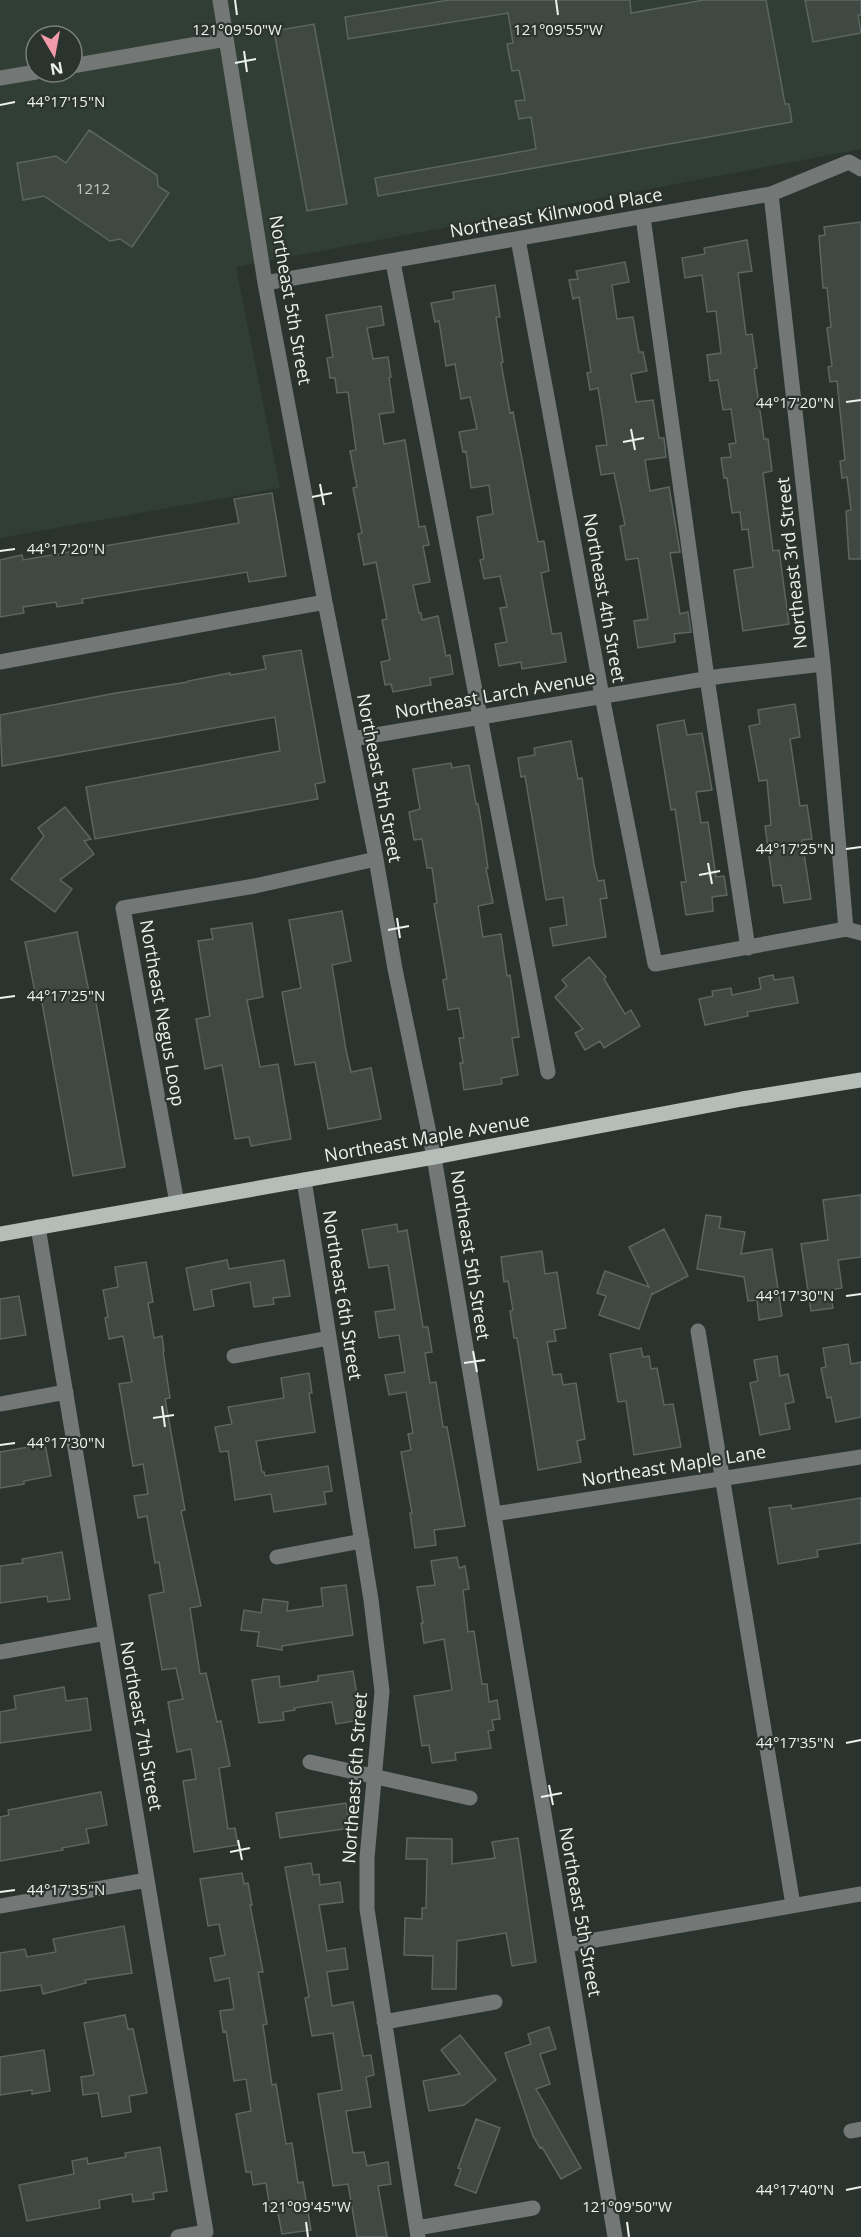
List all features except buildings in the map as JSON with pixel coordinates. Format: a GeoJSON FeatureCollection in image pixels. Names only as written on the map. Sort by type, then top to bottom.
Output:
{"type":"FeatureCollection","features":[{"type":"Feature","properties":{"kind":"main road","name":"Northeast Maple Avenue"},"geometry":{"type":"LineString","coordinates":[[0,1234],[434,1157],[742,1099],[861,1080]]}},
{"type":"Feature","properties":{"kind":"street","name":"Northeast 5th Street"},"geometry":{"type":"LineString","coordinates":[[220,0],[265,283],[376,859],[395,969],[434,1157],[615,2237]]}},
{"type":"Feature","properties":{"kind":"street"},"geometry":{"type":"LineString","coordinates":[[84,64],[226,39]]}},
{"type":"Feature","properties":{"kind":"street"},"geometry":{"type":"LineString","coordinates":[[0,78],[24,74]]}},
{"type":"Feature","properties":{"kind":"street","name":"Northeast Kilnwood Place"},"geometry":{"type":"LineString","coordinates":[[265,283],[771,194],[855,166]]}},
{"type":"Feature","properties":{"kind":"street","name":"Northeast 3rd Street"},"geometry":{"type":"LineString","coordinates":[[771,194],[854,931]]}},
{"type":"Feature","properties":{"kind":"street"},"geometry":{"type":"LineString","coordinates":[[643,217],[707,678],[748,948],[854,931]]}},
{"type":"Feature","properties":{"kind":"street","name":"Northeast 4th Street"},"geometry":{"type":"LineString","coordinates":[[518,239],[602,696],[655,964],[748,948]]}},
{"type":"Feature","properties":{"kind":"street"},"geometry":{"type":"LineString","coordinates":[[393,262],[548,1072]]}},
{"type":"Feature","properties":{"kind":"street"},"geometry":{"type":"LineString","coordinates":[[0,662],[325,602]]}},
{"type":"Feature","properties":{"kind":"street","name":"Northeast Larch Avenue"},"geometry":{"type":"LineString","coordinates":[[352,739],[707,678],[823,663]]}},
{"type":"Feature","properties":{"kind":"street","name":"Northeast Negus Loop"},"geometry":{"type":"LineString","coordinates":[[177,1203],[123,908],[255,886],[376,859]]}},
{"type":"Feature","properties":{"kind":"street","name":"Northeast 6th Street"},"geometry":{"type":"LineString","coordinates":[[304,1180],[362,1541],[382,1691],[367,1858],[367,1909],[418,2232]]}},
{"type":"Feature","properties":{"kind":"street","name":"Northeast 7th Street"},"geometry":{"type":"LineString","coordinates":[[38,1227],[207,2232],[178,2237]]}},
{"type":"Feature","properties":{"kind":"street"},"geometry":{"type":"LineString","coordinates":[[698,1331],[793,1905]]}},
{"type":"Feature","properties":{"kind":"street"},"geometry":{"type":"LineString","coordinates":[[234,1356],[329,1338]]}},
{"type":"Feature","properties":{"kind":"street"},"geometry":{"type":"LineString","coordinates":[[0,1404],[66,1392]]}},
{"type":"Feature","properties":{"kind":"street","name":"Northeast Maple Lane"},"geometry":{"type":"LineString","coordinates":[[494,1514],[861,1457]]}},
{"type":"Feature","properties":{"kind":"street"},"geometry":{"type":"LineString","coordinates":[[278,1557],[362,1541]]}},
{"type":"Feature","properties":{"kind":"street"},"geometry":{"type":"LineString","coordinates":[[0,1652],[106,1633]]}},
{"type":"Feature","properties":{"kind":"street"},"geometry":{"type":"LineString","coordinates":[[310,1762],[470,1798]]}},
{"type":"Feature","properties":{"kind":"street"},"geometry":{"type":"LineString","coordinates":[[0,1906],[147,1880]]}},
{"type":"Feature","properties":{"kind":"street"},"geometry":{"type":"LineString","coordinates":[[566,1946],[861,1894]]}},
{"type":"Feature","properties":{"kind":"street"},"geometry":{"type":"LineString","coordinates":[[384,2022],[495,2002]]}},
{"type":"Feature","properties":{"kind":"street"},"geometry":{"type":"LineString","coordinates":[[418,2232],[533,2208]]}},
{"type":"Feature","properties":{"kind":"shaded area"},"geometry":{"type":"Polygon","coordinates":[[[0,0],[861,0],[861,149],[236,267],[280,488],[0,538],[0,0]]]}}]}
